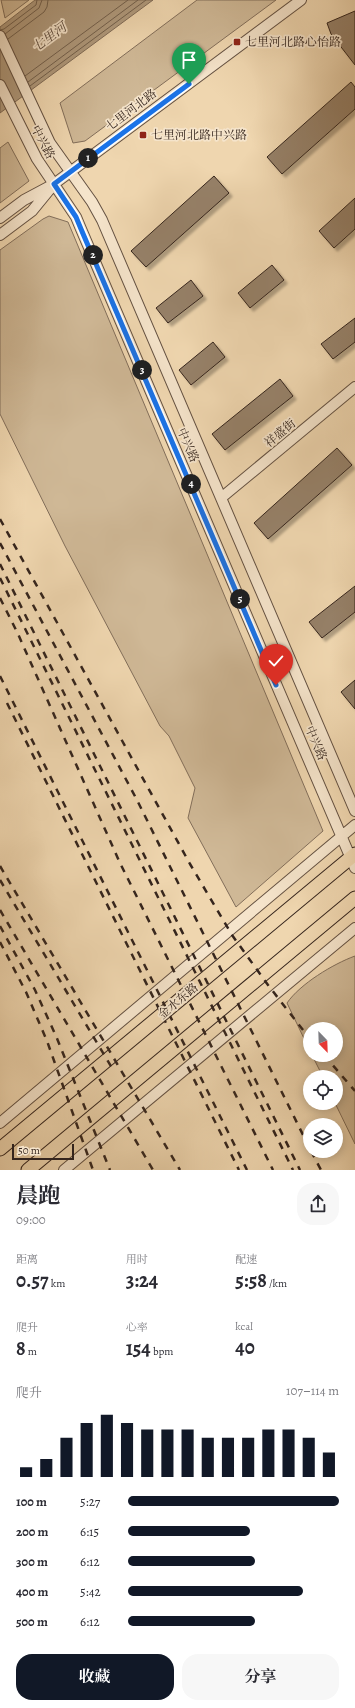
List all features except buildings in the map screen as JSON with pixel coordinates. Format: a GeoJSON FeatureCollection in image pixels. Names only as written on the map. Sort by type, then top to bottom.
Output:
{"type":"FeatureCollection","features":[{"type":"Feature","properties":{"kind":"main road","name":"金水东路"},"geometry":{"type":"LineString","coordinates":[[0,1149],[354,860]]}},
{"type":"Feature","properties":{"kind":"main road"},"geometry":{"type":"LineString","coordinates":[[28,1170],[355,898]]}},
{"type":"Feature","properties":{"kind":"street","name":"七里河北路"},"geometry":{"type":"LineString","coordinates":[[54,184],[301,0]]}},
{"type":"Feature","properties":{"kind":"street","name":"中兴路"},"geometry":{"type":"LineString","coordinates":[[0,36],[50,143],[92,202],[102,220],[355,811]]}},
{"type":"Feature","properties":{"kind":"street","name":"中兴路"},"geometry":{"type":"LineString","coordinates":[[0,85],[37,159],[76,217],[342,836],[354,860]]}},
{"type":"Feature","properties":{"kind":"street"},"geometry":{"type":"LineString","coordinates":[[0,218],[24,200],[54,184]]}},
{"type":"Feature","properties":{"kind":"street"},"geometry":{"type":"LineString","coordinates":[[0,235],[32,211],[54,184]]}},
{"type":"Feature","properties":{"kind":"street","name":"祥盛街"},"geometry":{"type":"LineString","coordinates":[[221,498],[355,387]]}},
{"type":"Feature","properties":{"kind":"street"},"geometry":{"type":"LineString","coordinates":[[0,1123],[355,825]]}},
{"type":"Feature","properties":{"kind":"street"},"geometry":{"type":"LineString","coordinates":[[64,1170],[355,928]]}},
{"type":"Feature","properties":{"kind":"shaded area"},"geometry":{"type":"Polygon","coordinates":[[[1,0],[29,0],[5,18],[1,0]]]}},
{"type":"Feature","properties":{"kind":"shaded area"},"geometry":{"type":"Polygon","coordinates":[[[197,0],[276,0],[85,141],[73,143],[60,103],[197,0]]]}},
{"type":"Feature","properties":{"kind":"shaded area"},"geometry":{"type":"Polygon","coordinates":[[[8,142],[29,181],[0,203],[0,148],[8,142]]]}},
{"type":"Feature","properties":{"kind":"shaded area"},"geometry":{"type":"Polygon","coordinates":[[[49,216],[68,222],[323,831],[236,907],[188,818],[195,788],[169,736],[160,726],[65,546],[0,414],[0,250],[49,216]]]}},
{"type":"Feature","properties":{"kind":"shaded area"},"geometry":{"type":"Polygon","coordinates":[[[355,956],[355,1144],[338,1110],[343,1110],[343,1070],[320,1070],[316,1062],[343,1062],[343,1022],[303,1022],[303,1036],[287,1003],[308,982],[327,969],[355,956]]]}},
{"type":"Feature","properties":{"kind":"water","name":"七里河"},"geometry":{"type":"Polygon","coordinates":[[[35,0],[153,0],[0,113],[0,27],[35,0]]]}},
{"type":"Feature","properties":{"kind":"railway"},"geometry":{"type":"LineString","coordinates":[[0,519],[190,864],[232,935],[303,1030]]}},
{"type":"Feature","properties":{"kind":"railway"},"geometry":{"type":"LineString","coordinates":[[0,543],[137,800],[303,1135]]}},
{"type":"Feature","properties":{"kind":"railway"},"geometry":{"type":"LineString","coordinates":[[0,564],[300,1170]]}},
{"type":"Feature","properties":{"kind":"railway"},"geometry":{"type":"LineString","coordinates":[[0,578],[293,1170]]}},
{"type":"Feature","properties":{"kind":"railway"},"geometry":{"type":"LineString","coordinates":[[0,598],[18,634],[120,863],[273,1170]]}},
{"type":"Feature","properties":{"kind":"railway"},"geometry":{"type":"LineString","coordinates":[[0,676],[247,1170]]}},
{"type":"Feature","properties":{"kind":"railway"},"geometry":{"type":"LineString","coordinates":[[7,703],[239,1170]]}},
{"type":"Feature","properties":{"kind":"railway"},"geometry":{"type":"LineString","coordinates":[[0,866],[180,1170]]}},
{"type":"Feature","properties":{"kind":"railway"},"geometry":{"type":"LineString","coordinates":[[0,880],[112,1068]]}},
{"type":"Feature","properties":{"kind":"railway"},"geometry":{"type":"LineString","coordinates":[[0,910],[153,1170]]}},
{"type":"Feature","properties":{"kind":"railway"},"geometry":{"type":"LineString","coordinates":[[0,926],[35,990],[56,1036],[110,1170]]}},
{"type":"Feature","properties":{"kind":"railway"},"geometry":{"type":"LineString","coordinates":[[0,942],[26,992],[47,1041],[93,1170]]}},
{"type":"Feature","properties":{"kind":"railway"},"geometry":{"type":"LineString","coordinates":[[330,1062],[355,1091]]}},
{"type":"Feature","properties":{"kind":"railway"},"geometry":{"type":"LineString","coordinates":[[315,1158],[321,1170]]}},
{"type":"Feature","properties":{"kind":"place","name":"七里河北路心怡路"},"geometry":{"type":"Point","coordinates":[237,42]}},
{"type":"Feature","properties":{"kind":"place","name":"七里河北路中兴路"},"geometry":{"type":"Point","coordinates":[143,135]}},
{"type":"Feature","properties":{"kind":"route"},"geometry":{"type":"LineString","coordinates":[[189,84],[54,184],[76,217],[276,685]]}}]}
